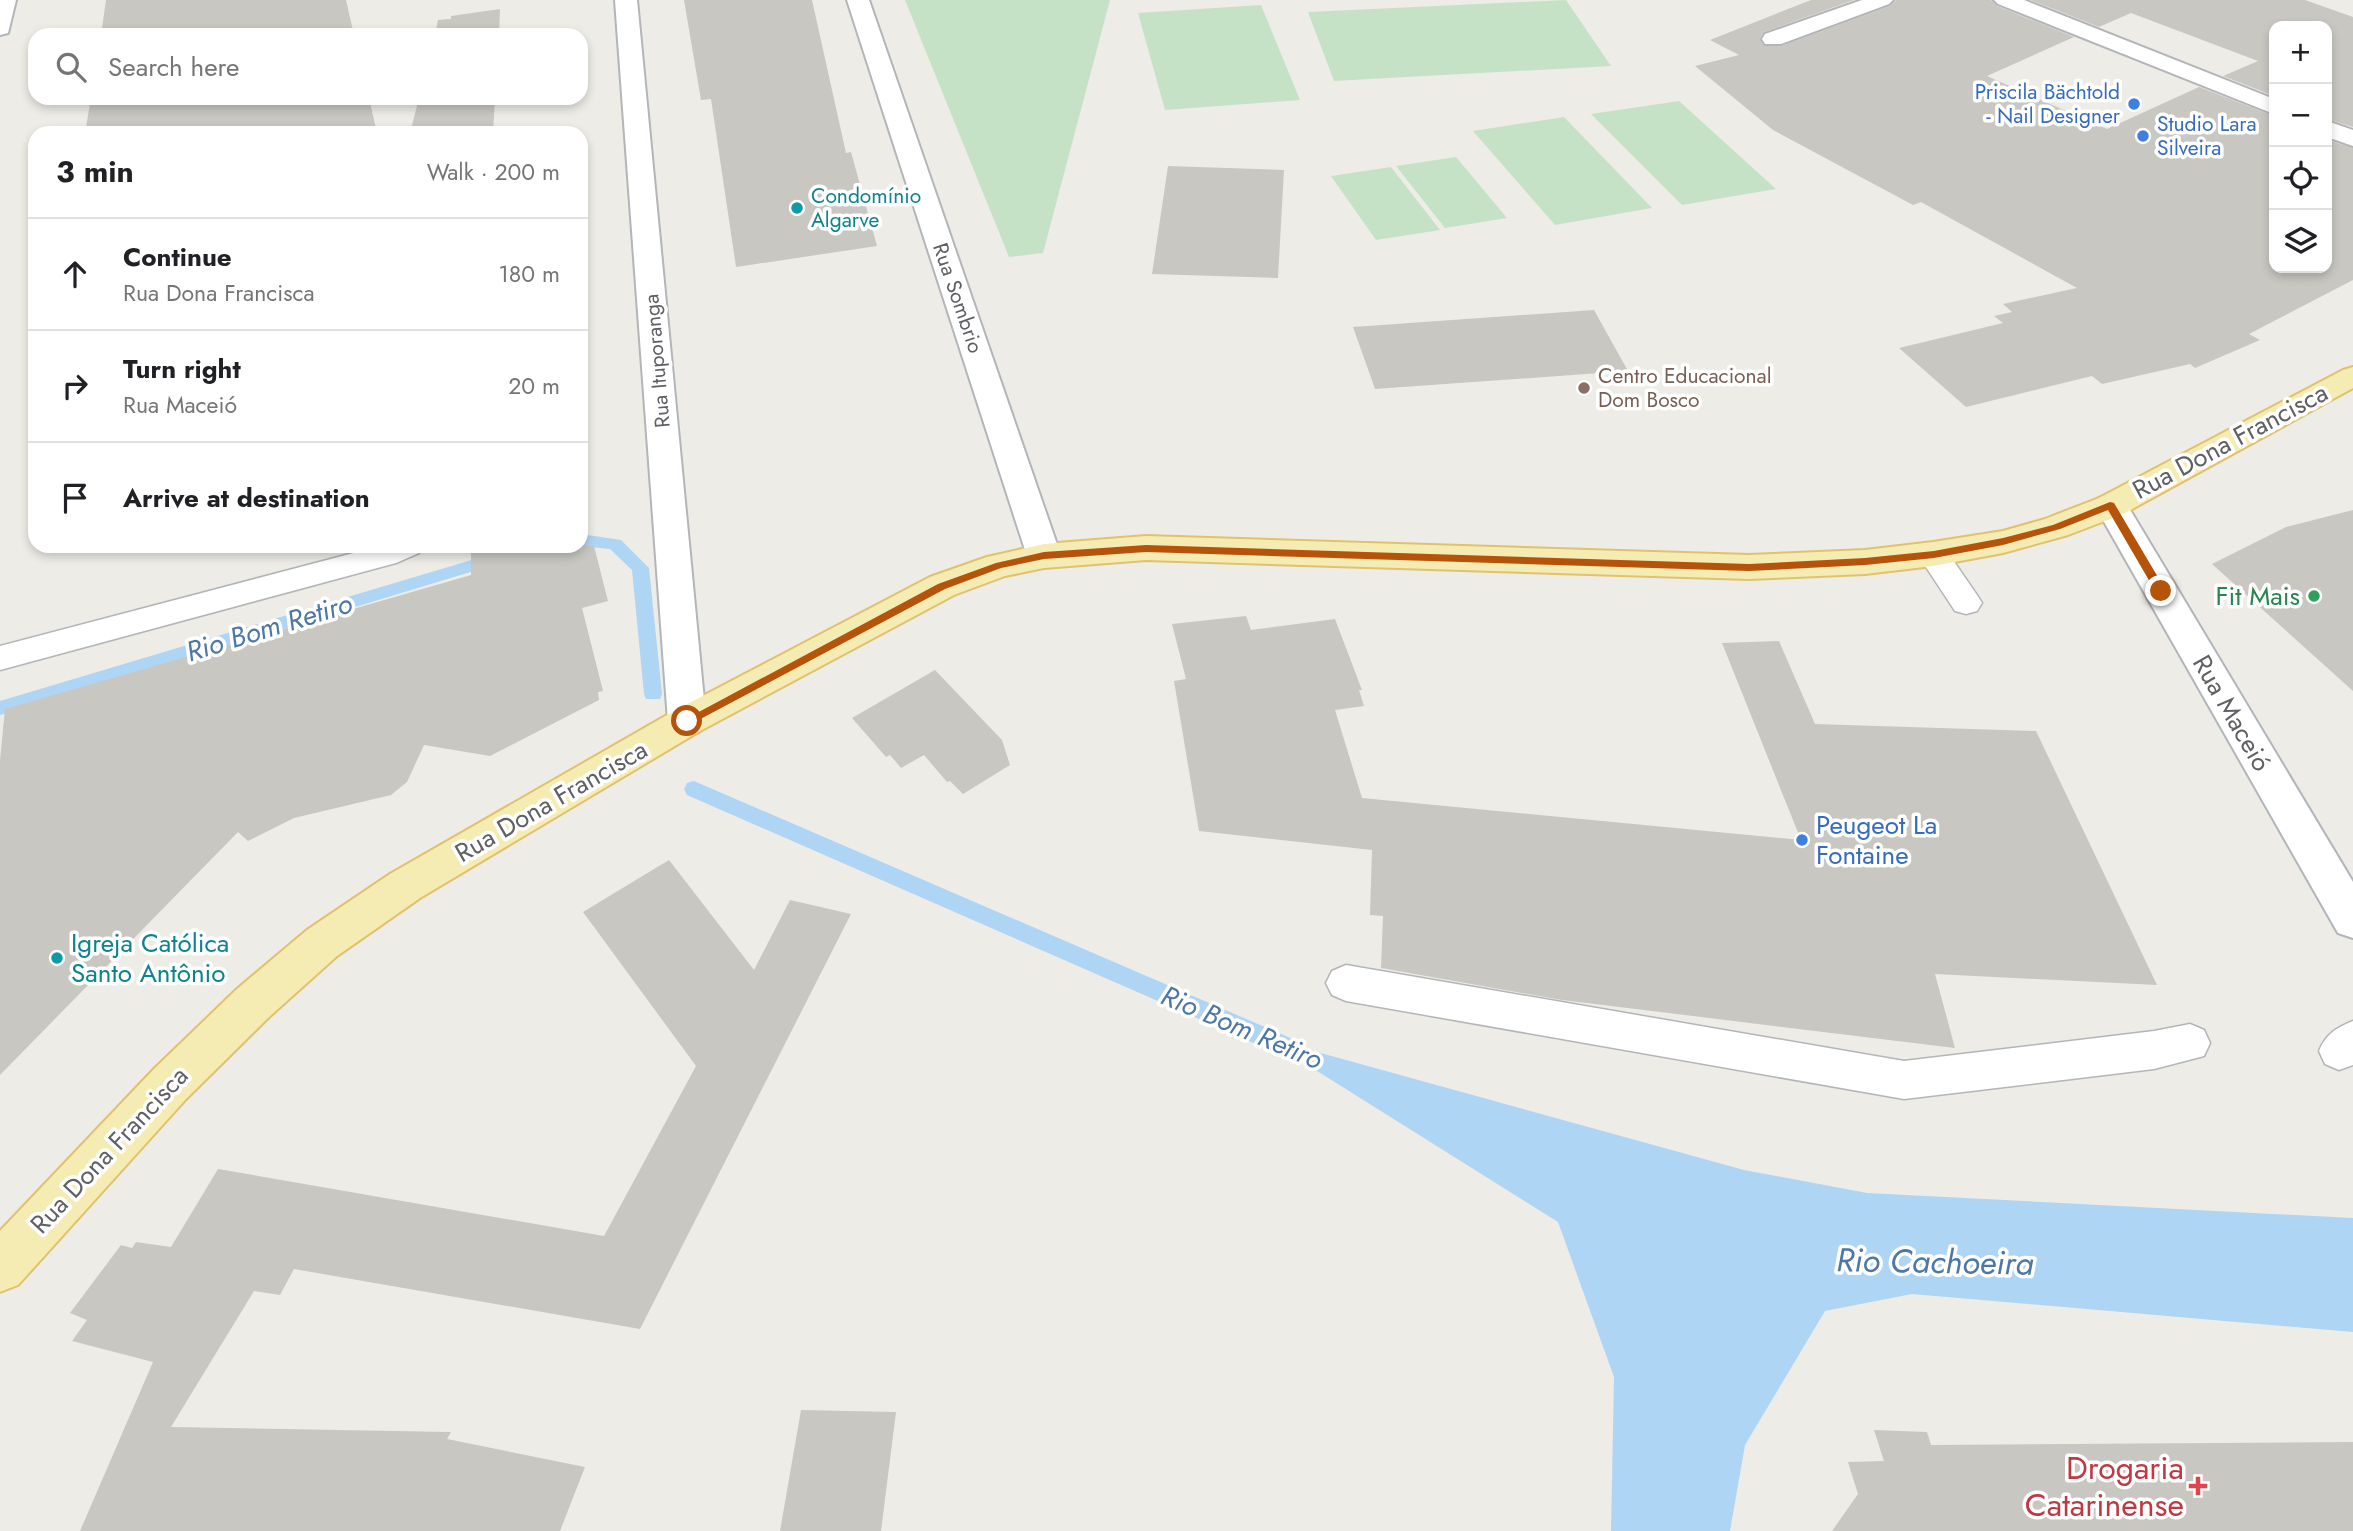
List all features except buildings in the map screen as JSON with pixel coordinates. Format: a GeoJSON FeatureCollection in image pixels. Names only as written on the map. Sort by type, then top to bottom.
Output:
{"type":"FeatureCollection","features":[{"type":"Feature","properties":{"kind":"main road","name":"Rua Dona Francisca"},"geometry":{"type":"LineString","coordinates":[[9,1249],[253,1003],[323,943],[404,886],[687,721],[942,586],[999,565],[1044,556],[1146,548],[1749,567],[1865,562],[1934,554],[2003,542],[2056,527],[2110,506],[2353,376]]}},
{"type":"Feature","properties":{"kind":"street","name":"Rua Ituporanga"},"geometry":{"type":"LineString","coordinates":[[626,0],[687,721]]}},
{"type":"Feature","properties":{"kind":"street","name":"Rua Sombrio"},"geometry":{"type":"LineString","coordinates":[[858,0],[1044,556]]}},
{"type":"Feature","properties":{"kind":"street"},"geometry":{"type":"LineString","coordinates":[[1773,39],[1882,0]]}},
{"type":"Feature","properties":{"kind":"street"},"geometry":{"type":"LineString","coordinates":[[2005,0],[2269,105]]}},
{"type":"Feature","properties":{"kind":"street"},"geometry":{"type":"LineString","coordinates":[[0,28],[9,1]]}},
{"type":"Feature","properties":{"kind":"street"},"geometry":{"type":"LineString","coordinates":[[2332,130],[2353,138]]}},
{"type":"Feature","properties":{"kind":"street","name":"Rua Maceió"},"geometry":{"type":"LineString","coordinates":[[2110,506],[2353,920]]}},
{"type":"Feature","properties":{"kind":"lane"},"geometry":{"type":"LineString","coordinates":[[0,658],[392,553]]}},
{"type":"Feature","properties":{"kind":"lane"},"geometry":{"type":"LineString","coordinates":[[1934,554],[1966,603]]}},
{"type":"Feature","properties":{"kind":"lane"},"geometry":{"type":"LineString","coordinates":[[1346,983],[1904,1080],[2154,1051],[2190,1043]]}},
{"type":"Feature","properties":{"kind":"green space"},"geometry":{"type":"Polygon","coordinates":[[[905,0],[1110,0],[1043,253],[1009,257],[905,0]]]}},
{"type":"Feature","properties":{"kind":"green space"},"geometry":{"type":"Polygon","coordinates":[[[1566,0],[1611,66],[1334,81],[1308,12],[1566,0]]]}},
{"type":"Feature","properties":{"kind":"green space"},"geometry":{"type":"Polygon","coordinates":[[[1261,5],[1300,100],[1165,110],[1138,13],[1261,5]]]}},
{"type":"Feature","properties":{"kind":"green space"},"geometry":{"type":"Polygon","coordinates":[[[1679,101],[1776,189],[1682,205],[1591,114],[1679,101]]]}},
{"type":"Feature","properties":{"kind":"green space"},"geometry":{"type":"Polygon","coordinates":[[[1564,117],[1652,208],[1555,225],[1473,131],[1564,117]]]}},
{"type":"Feature","properties":{"kind":"green space"},"geometry":{"type":"Polygon","coordinates":[[[1456,157],[1507,218],[1445,228],[1396,166],[1456,157]]]}},
{"type":"Feature","properties":{"kind":"green space"},"geometry":{"type":"Polygon","coordinates":[[[1391,167],[1440,230],[1376,240],[1331,176],[1391,167]]]}},
{"type":"Feature","properties":{"kind":"water","name":"Rio Cachoeira"},"geometry":{"type":"Polygon","coordinates":[[[1263,1037],[1744,1170],[1867,1193],[2353,1218],[2353,1332],[1912,1294],[1825,1311],[1745,1445],[1730,1531],[1611,1531],[1614,1377],[1558,1222],[1263,1037]]]}},
{"type":"Feature","properties":{"kind":"waterway","name":"Rio Bom Retiro"},"geometry":{"type":"LineString","coordinates":[[588,541],[615,544],[640,568],[653,694]]}},
{"type":"Feature","properties":{"kind":"waterway","name":"Rio Bom Retiro"},"geometry":{"type":"LineString","coordinates":[[0,708],[514,553]]}},
{"type":"Feature","properties":{"kind":"waterway","name":"Rio Bom Retiro"},"geometry":{"type":"LineString","coordinates":[[694,789],[1287,1047]]}},
{"type":"Feature","properties":{"kind":"place","name":"Priscila Bächtold - Nail Designer"},"geometry":{"type":"Point","coordinates":[2134,104]}},
{"type":"Feature","properties":{"kind":"place","name":"Studio Lara Silveira"},"geometry":{"type":"Point","coordinates":[2143,136]}},
{"type":"Feature","properties":{"kind":"place","name":"Condomínio Algarve"},"geometry":{"type":"Point","coordinates":[797,208]}},
{"type":"Feature","properties":{"kind":"place","name":"Centro Educacional Dom Bosco"},"geometry":{"type":"Point","coordinates":[1584,388]}},
{"type":"Feature","properties":{"kind":"place","name":"Fit Mais"},"geometry":{"type":"Point","coordinates":[2314,596]}},
{"type":"Feature","properties":{"kind":"place","name":"Peugeot La Fontaine"},"geometry":{"type":"Point","coordinates":[1802,840]}},
{"type":"Feature","properties":{"kind":"place","name":"Igreja Católica Santo Antônio"},"geometry":{"type":"Point","coordinates":[57,958]}},
{"type":"Feature","properties":{"kind":"place","name":"Drogaria Catarinense"},"geometry":{"type":"Point","coordinates":[2198,1486]}},
{"type":"Feature","properties":{"kind":"route"},"geometry":{"type":"LineString","coordinates":[[687,721],[942,586],[999,565],[1044,556],[1146,548],[1749,567],[1865,562],[2003,542],[2056,527],[2110,506],[2161,591]]}}]}
